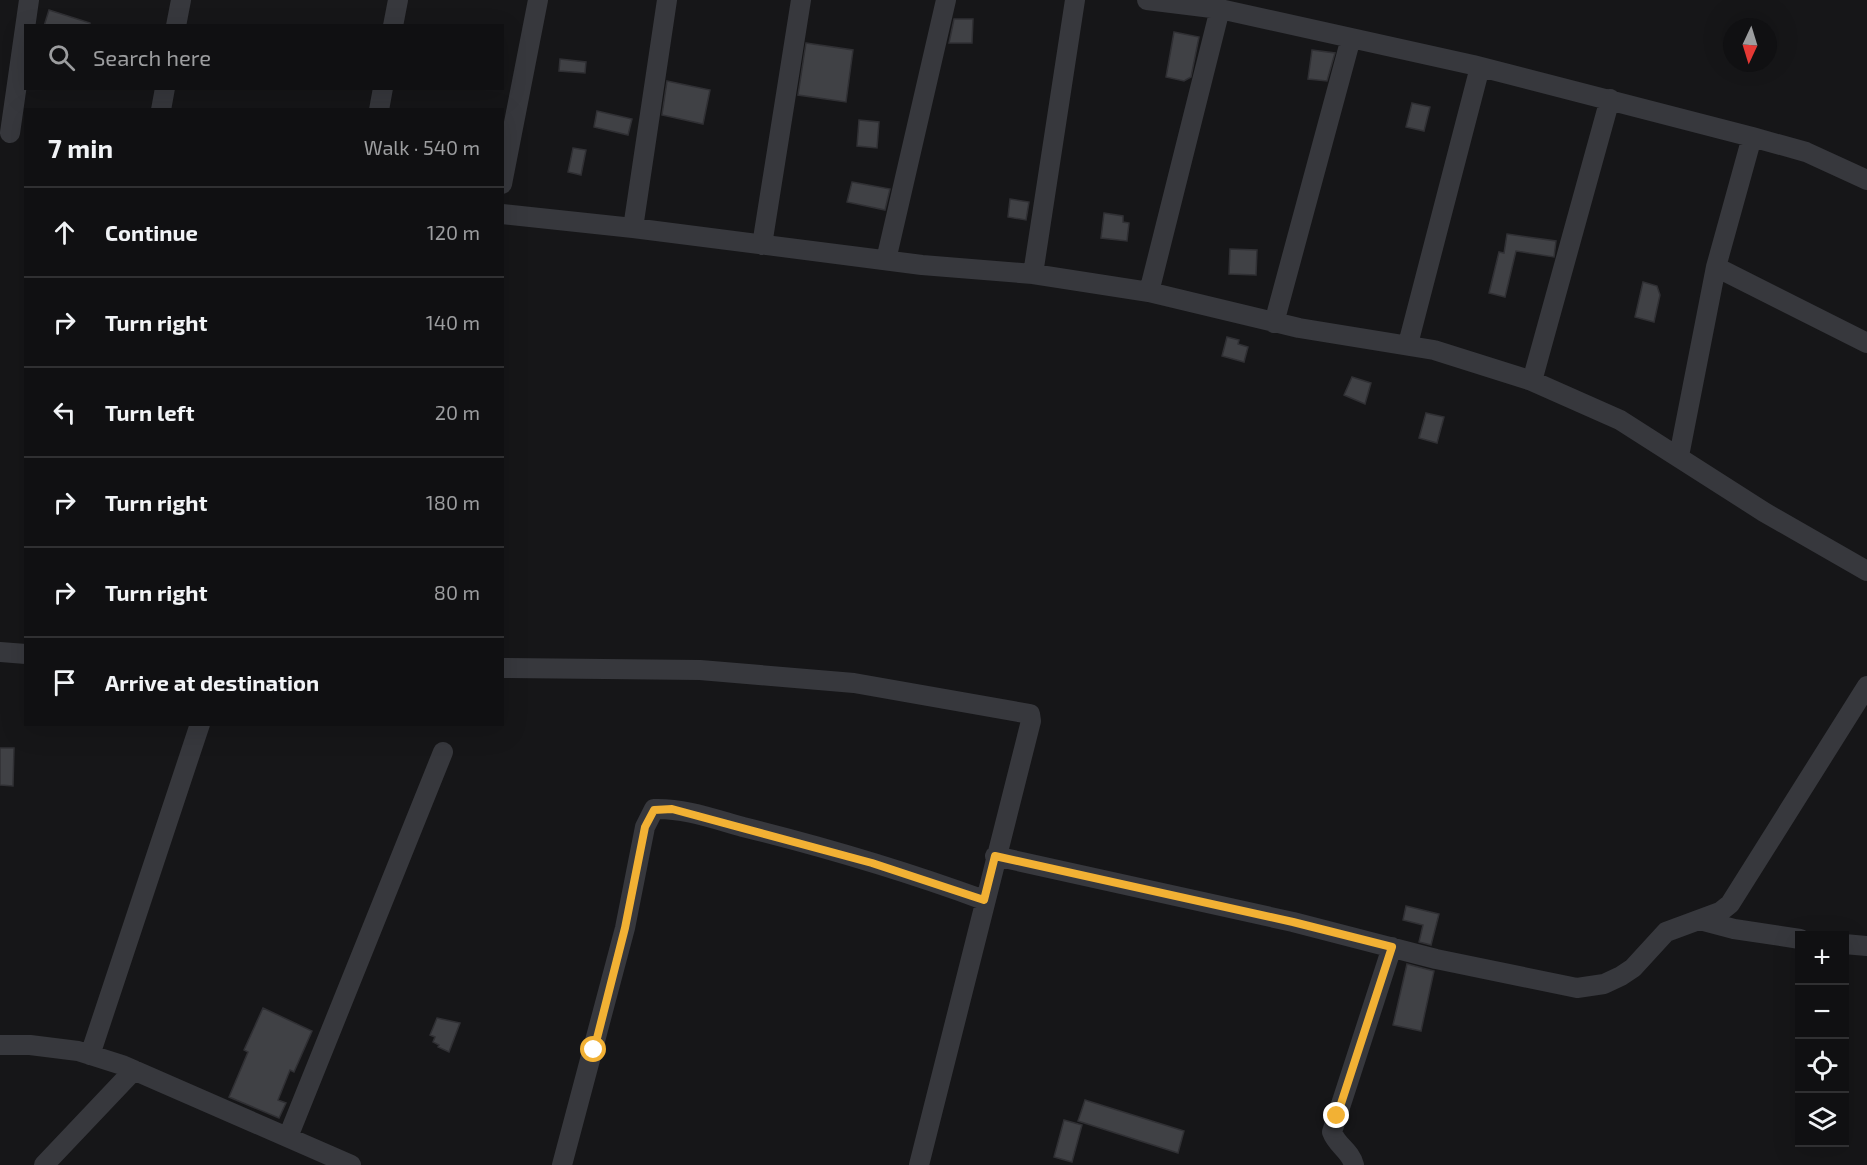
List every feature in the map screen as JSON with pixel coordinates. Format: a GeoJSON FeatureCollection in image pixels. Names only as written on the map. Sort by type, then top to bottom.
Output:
{"type":"FeatureCollection","features":[{"type":"Feature","properties":{"kind":"street"},"geometry":{"type":"LineString","coordinates":[[26,24],[29,0]]}},
{"type":"Feature","properties":{"kind":"street"},"geometry":{"type":"LineString","coordinates":[[176,24],[181,0]]}},
{"type":"Feature","properties":{"kind":"street"},"geometry":{"type":"LineString","coordinates":[[393,24],[398,0]]}},
{"type":"Feature","properties":{"kind":"street"},"geometry":{"type":"LineString","coordinates":[[504,173],[538,0]]}},
{"type":"Feature","properties":{"kind":"street"},"geometry":{"type":"LineString","coordinates":[[633,228],[667,0]]}},
{"type":"Feature","properties":{"kind":"street"},"geometry":{"type":"LineString","coordinates":[[762,245],[801,0]]}},
{"type":"Feature","properties":{"kind":"street"},"geometry":{"type":"LineString","coordinates":[[886,260],[946,0]]}},
{"type":"Feature","properties":{"kind":"street"},"geometry":{"type":"LineString","coordinates":[[1033,274],[1075,0]]}},
{"type":"Feature","properties":{"kind":"street"},"geometry":{"type":"LineString","coordinates":[[1147,0],[1220,9],[1480,67],[1610,99],[1806,153],[1867,180]]}},
{"type":"Feature","properties":{"kind":"street"},"geometry":{"type":"LineString","coordinates":[[1149,292],[1220,9]]}},
{"type":"Feature","properties":{"kind":"street"},"geometry":{"type":"LineString","coordinates":[[1274,323],[1351,38]]}},
{"type":"Feature","properties":{"kind":"street"},"geometry":{"type":"LineString","coordinates":[[12,134],[24,39]]}},
{"type":"Feature","properties":{"kind":"street"},"geometry":{"type":"LineString","coordinates":[[1408,344],[1480,67]]}},
{"type":"Feature","properties":{"kind":"street"},"geometry":{"type":"LineString","coordinates":[[161,108],[165,90]]}},
{"type":"Feature","properties":{"kind":"street"},"geometry":{"type":"LineString","coordinates":[[379,108],[383,90]]}},
{"type":"Feature","properties":{"kind":"street"},"geometry":{"type":"LineString","coordinates":[[1532,381],[1610,99]]}},
{"type":"Feature","properties":{"kind":"street"},"geometry":{"type":"LineString","coordinates":[[1679,456],[1716,267],[1752,137]]}},
{"type":"Feature","properties":{"kind":"street"},"geometry":{"type":"LineString","coordinates":[[504,214],[886,260],[1033,274],[1149,292],[1274,323],[1434,350],[1532,381],[1620,420],[1764,512],[1867,571]]}},
{"type":"Feature","properties":{"kind":"street"},"geometry":{"type":"LineString","coordinates":[[1716,267],[1867,343]]}},
{"type":"Feature","properties":{"kind":"street"},"geometry":{"type":"LineString","coordinates":[[0,652],[24,654]]}},
{"type":"Feature","properties":{"kind":"street"},"geometry":{"type":"LineString","coordinates":[[504,668],[700,670],[854,683],[1024,711],[1030,714],[1031,721],[995,856],[919,1165]]}},
{"type":"Feature","properties":{"kind":"street"},"geometry":{"type":"LineString","coordinates":[[995,856],[1577,988],[1604,984],[1633,968],[1666,932],[1682,924],[1720,912],[1740,892],[1867,686]]}},
{"type":"Feature","properties":{"kind":"street"},"geometry":{"type":"LineString","coordinates":[[90,1055],[199,726]]}},
{"type":"Feature","properties":{"kind":"street"},"geometry":{"type":"LineString","coordinates":[[288,1137],[443,752]]}},
{"type":"Feature","properties":{"kind":"street"},"geometry":{"type":"LineString","coordinates":[[562,1165],[625,928],[645,827],[654,810],[672,809],[761,831],[931,881],[984,900]]}},
{"type":"Feature","properties":{"kind":"street"},"geometry":{"type":"LineString","coordinates":[[1700,920],[1734,929],[1795,938]]}},
{"type":"Feature","properties":{"kind":"street"},"geometry":{"type":"LineString","coordinates":[[1849,944],[1867,946]]}},
{"type":"Feature","properties":{"kind":"street"},"geometry":{"type":"LineString","coordinates":[[1354,1165],[1350,1153],[1335,1141],[1332,1132],[1392,947]]}},
{"type":"Feature","properties":{"kind":"street"},"geometry":{"type":"LineString","coordinates":[[0,1045],[30,1045],[90,1055],[134,1070],[351,1165]]}},
{"type":"Feature","properties":{"kind":"street"},"geometry":{"type":"LineString","coordinates":[[44,1165],[134,1070]]}},
{"type":"Feature","properties":{"kind":"building"},"geometry":{"type":"Polygon","coordinates":[[[49,10],[90,23],[90,24],[45,24],[49,10]]]}},
{"type":"Feature","properties":{"kind":"building"},"geometry":{"type":"Polygon","coordinates":[[[954,19],[973,19],[972,43],[949,43],[954,19]]]}},
{"type":"Feature","properties":{"kind":"building"},"geometry":{"type":"Polygon","coordinates":[[[1174,32],[1199,37],[1191,77],[1184,81],[1166,77],[1174,32]]]}},
{"type":"Feature","properties":{"kind":"building"},"geometry":{"type":"Polygon","coordinates":[[[806,43],[853,50],[846,102],[798,95],[806,43]]]}},
{"type":"Feature","properties":{"kind":"building"},"geometry":{"type":"Polygon","coordinates":[[[1312,50],[1335,53],[1327,81],[1308,79],[1312,50]]]}},
{"type":"Feature","properties":{"kind":"building"},"geometry":{"type":"Polygon","coordinates":[[[560,59],[586,62],[585,73],[559,71],[560,59]]]}},
{"type":"Feature","properties":{"kind":"building"},"geometry":{"type":"Polygon","coordinates":[[[667,81],[710,90],[703,124],[662,115],[667,81]]]}},
{"type":"Feature","properties":{"kind":"building"},"geometry":{"type":"Polygon","coordinates":[[[1412,103],[1430,107],[1424,131],[1406,127],[1412,103]]]}},
{"type":"Feature","properties":{"kind":"building"},"geometry":{"type":"Polygon","coordinates":[[[597,111],[632,119],[628,135],[594,127],[597,111]]]}},
{"type":"Feature","properties":{"kind":"building"},"geometry":{"type":"Polygon","coordinates":[[[859,120],[879,122],[877,148],[857,146],[859,120]]]}},
{"type":"Feature","properties":{"kind":"building"},"geometry":{"type":"Polygon","coordinates":[[[573,148],[586,150],[581,175],[568,172],[573,148]]]}},
{"type":"Feature","properties":{"kind":"building"},"geometry":{"type":"Polygon","coordinates":[[[852,182],[890,189],[885,210],[847,202],[852,182]]]}},
{"type":"Feature","properties":{"kind":"building"},"geometry":{"type":"Polygon","coordinates":[[[1010,199],[1029,202],[1026,220],[1008,217],[1010,199]]]}},
{"type":"Feature","properties":{"kind":"building"},"geometry":{"type":"Polygon","coordinates":[[[1104,213],[1123,216],[1123,222],[1129,223],[1127,241],[1101,238],[1104,213]]]}},
{"type":"Feature","properties":{"kind":"building"},"geometry":{"type":"Polygon","coordinates":[[[1507,234],[1556,241],[1554,257],[1516,251],[1505,297],[1489,293],[1499,252],[1504,253],[1507,234]]]}},
{"type":"Feature","properties":{"kind":"building"},"geometry":{"type":"Polygon","coordinates":[[[1230,249],[1257,250],[1256,275],[1229,274],[1230,249]]]}},
{"type":"Feature","properties":{"kind":"building"},"geometry":{"type":"Polygon","coordinates":[[[1643,282],[1657,286],[1660,295],[1654,322],[1635,317],[1643,282]]]}},
{"type":"Feature","properties":{"kind":"building"},"geometry":{"type":"Polygon","coordinates":[[[1227,337],[1239,340],[1238,344],[1248,347],[1244,362],[1222,356],[1227,337]]]}},
{"type":"Feature","properties":{"kind":"building"},"geometry":{"type":"Polygon","coordinates":[[[1352,377],[1371,383],[1365,404],[1344,395],[1352,377]]]}},
{"type":"Feature","properties":{"kind":"building"},"geometry":{"type":"Polygon","coordinates":[[[1426,413],[1444,417],[1437,443],[1419,438],[1426,413]]]}},
{"type":"Feature","properties":{"kind":"building"},"geometry":{"type":"Polygon","coordinates":[[[0,748],[14,748],[13,786],[0,785],[0,748]]]}},
{"type":"Feature","properties":{"kind":"building"},"geometry":{"type":"Polygon","coordinates":[[[1406,906],[1439,914],[1431,945],[1419,942],[1423,925],[1403,920],[1406,906]]]}},
{"type":"Feature","properties":{"kind":"building"},"geometry":{"type":"Polygon","coordinates":[[[1407,964],[1434,971],[1421,1031],[1393,1025],[1407,964]]]}},
{"type":"Feature","properties":{"kind":"building"},"geometry":{"type":"Polygon","coordinates":[[[263,1008],[312,1031],[294,1072],[290,1070],[278,1100],[286,1103],[279,1118],[229,1097],[248,1052],[244,1050],[263,1008]]]}},
{"type":"Feature","properties":{"kind":"building"},"geometry":{"type":"Polygon","coordinates":[[[437,1018],[460,1023],[449,1052],[438,1047],[439,1045],[433,1042],[435,1037],[430,1035],[437,1018]]]}},
{"type":"Feature","properties":{"kind":"building"},"geometry":{"type":"Polygon","coordinates":[[[1085,1100],[1184,1131],[1178,1153],[1078,1121],[1085,1100]]]}},
{"type":"Feature","properties":{"kind":"building"},"geometry":{"type":"Polygon","coordinates":[[[1064,1120],[1082,1125],[1072,1162],[1054,1157],[1064,1120]]]}},
{"type":"Feature","properties":{"kind":"route"},"geometry":{"type":"LineString","coordinates":[[594,1050],[625,928],[645,827],[654,810],[672,809],[761,831],[872,863],[984,900],[995,856],[1293,922],[1392,947],[1337,1116]]}}]}
